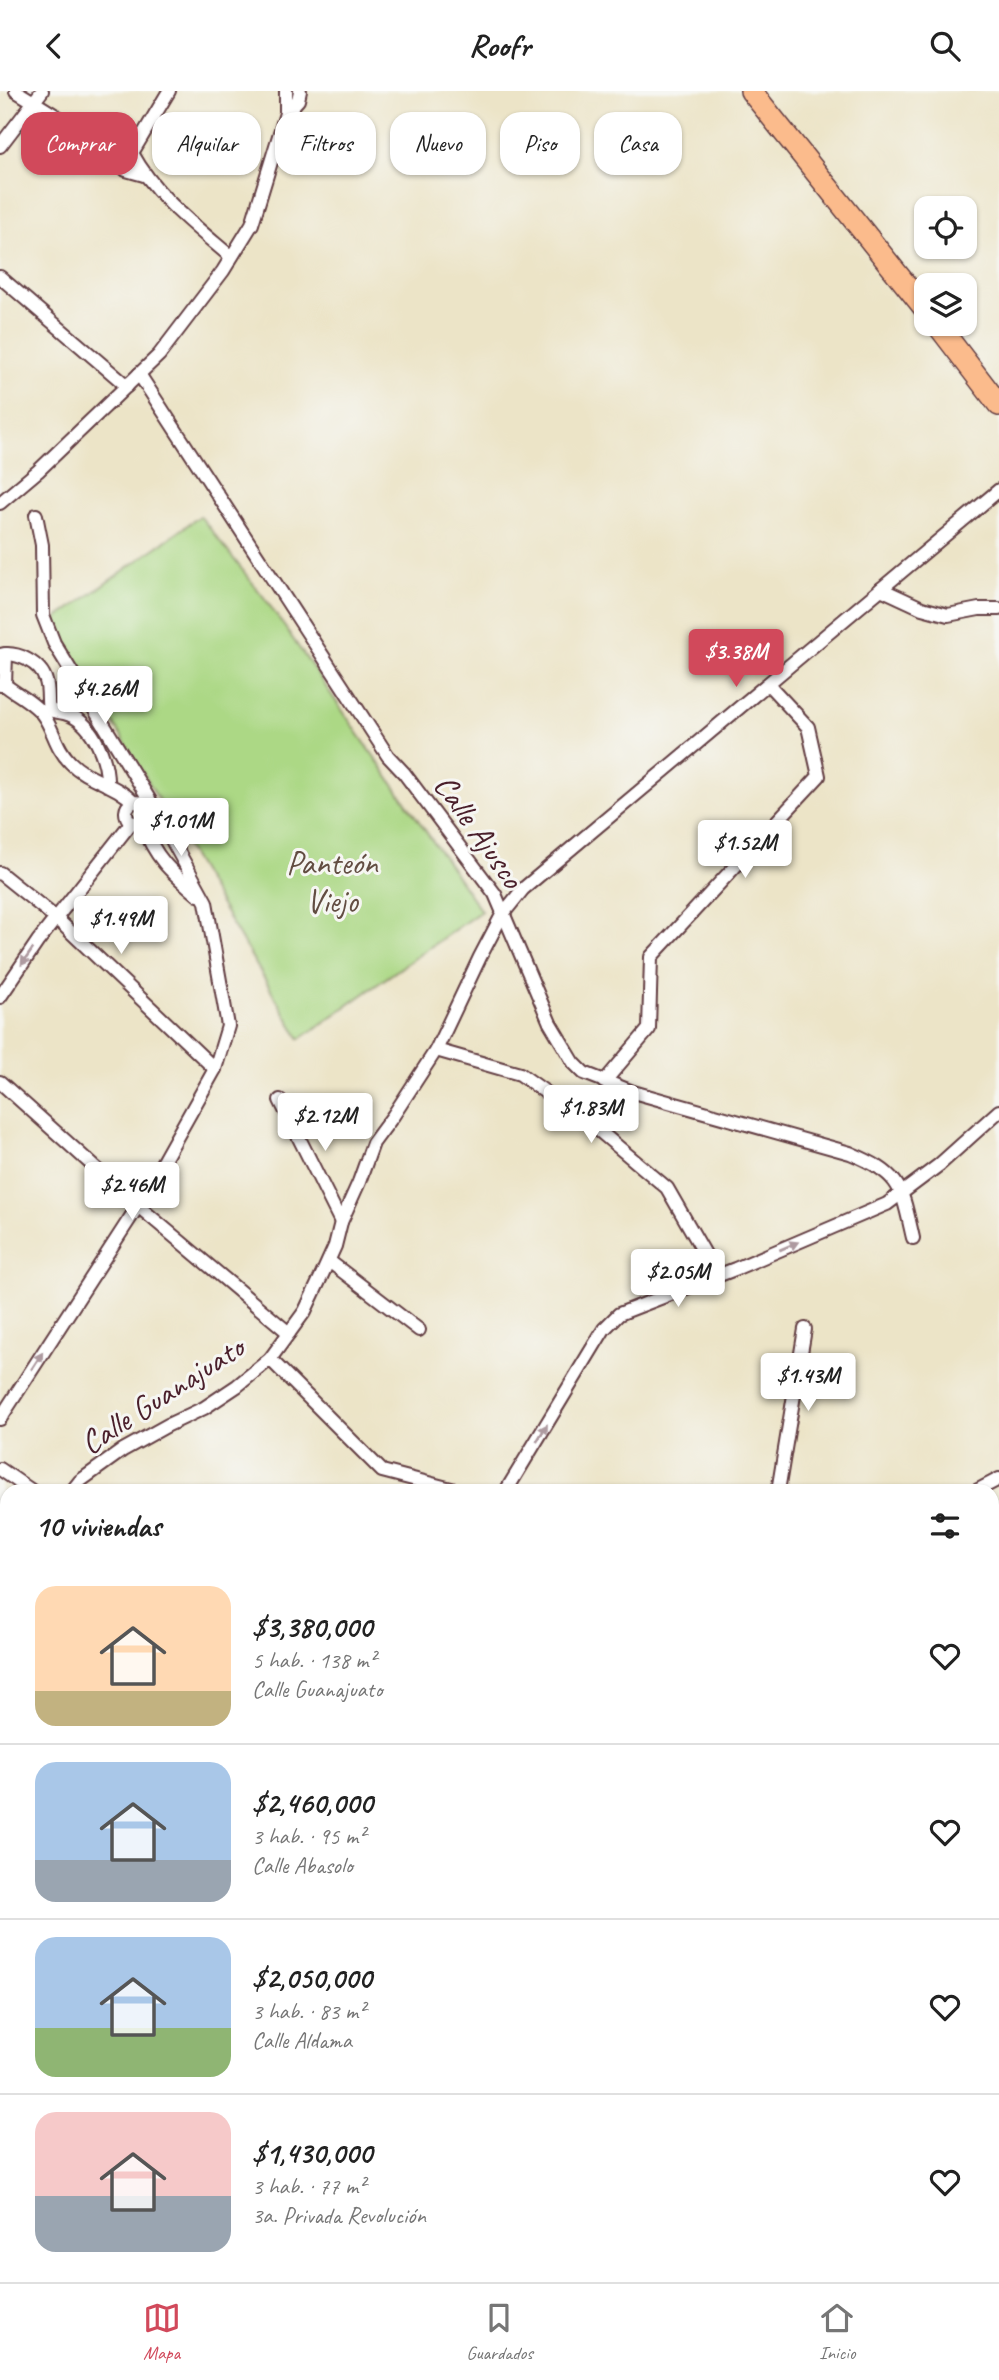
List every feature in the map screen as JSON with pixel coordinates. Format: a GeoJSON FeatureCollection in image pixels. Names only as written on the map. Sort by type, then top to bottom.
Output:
{"type":"FeatureCollection","features":[{"type":"Feature","properties":{"kind":"main road"},"geometry":{"type":"LineString","coordinates":[[751,91],[914,295]]}},
{"type":"Feature","properties":{"kind":"main road"},"geometry":{"type":"LineString","coordinates":[[946,336],[999,405]]}},
{"type":"Feature","properties":{"kind":"street"},"geometry":{"type":"LineString","coordinates":[[16,91],[47,112]]}},
{"type":"Feature","properties":{"kind":"street"},"geometry":{"type":"LineString","coordinates":[[0,145],[42,91]]}},
{"type":"Feature","properties":{"kind":"street"},"geometry":{"type":"LineString","coordinates":[[138,143],[169,91]]}},
{"type":"Feature","properties":{"kind":"street"},"geometry":{"type":"LineString","coordinates":[[286,91],[286,112]]}},
{"type":"Feature","properties":{"kind":"street"},"geometry":{"type":"LineString","coordinates":[[287,112],[298,100],[300,91]]}},
{"type":"Feature","properties":{"kind":"street"},"geometry":{"type":"LineString","coordinates":[[4,500],[159,355],[223,271],[253,224],[275,150]]}},
{"type":"Feature","properties":{"kind":"street"},"geometry":{"type":"LineString","coordinates":[[138,164],[157,190],[231,257]]}},
{"type":"Feature","properties":{"kind":"street"},"geometry":{"type":"LineString","coordinates":[[138,174],[144,176]]}},
{"type":"Feature","properties":{"kind":"street"},"geometry":{"type":"LineString","coordinates":[[0,277],[127,386]]}},
{"type":"Feature","properties":{"kind":"street","name":"Calle Ajusco"},"geometry":{"type":"LineString","coordinates":[[139,374],[388,756],[404,773],[495,894],[550,1023],[574,1063],[584,1073],[633,1092],[850,1153],[876,1164],[894,1178],[902,1193],[913,1238]]}},
{"type":"Feature","properties":{"kind":"street","name":"Calle Guanajuato"},"geometry":{"type":"LineString","coordinates":[[78,1484],[123,1450],[204,1408],[270,1359],[304,1311],[329,1261],[341,1222],[373,1143],[436,1050],[502,915],[523,889],[999,490]]}},
{"type":"Feature","properties":{"kind":"street"},"geometry":{"type":"LineString","coordinates":[[0,1419],[138,1206],[215,1069],[228,1026],[206,902],[152,804],[54,643],[43,615],[42,545],[36,515]]}},
{"type":"Feature","properties":{"kind":"street"},"geometry":{"type":"LineString","coordinates":[[881,589],[922,608],[948,615],[979,609],[999,609]]}},
{"type":"Feature","properties":{"kind":"street"},"geometry":{"type":"LineString","coordinates":[[107,785],[108,770],[102,753],[82,722],[69,714],[46,712],[2,685],[3,654],[26,659],[38,668],[46,680],[46,712],[55,742],[70,762],[86,775],[107,785],[123,792],[133,802],[128,806],[127,818],[136,823],[169,870],[206,902]]}},
{"type":"Feature","properties":{"kind":"street"},"geometry":{"type":"LineString","coordinates":[[604,1081],[649,1029],[651,957],[819,776],[808,727],[768,684]]}},
{"type":"Feature","properties":{"kind":"street"},"geometry":{"type":"LineString","coordinates":[[0,997],[56,918],[136,823]]}},
{"type":"Feature","properties":{"kind":"street"},"geometry":{"type":"LineString","coordinates":[[0,873],[56,918],[215,1069]]}},
{"type":"Feature","properties":{"kind":"street"},"geometry":{"type":"LineString","coordinates":[[436,1050],[520,1074],[597,1129],[667,1188],[717,1275]]}},
{"type":"Feature","properties":{"kind":"street"},"geometry":{"type":"LineString","coordinates":[[0,1082],[138,1206],[289,1333]]}},
{"type":"Feature","properties":{"kind":"street"},"geometry":{"type":"LineString","coordinates":[[280,1100],[341,1222]]}},
{"type":"Feature","properties":{"kind":"street"},"geometry":{"type":"LineString","coordinates":[[510,1484],[604,1329],[619,1314],[887,1204],[939,1165],[999,1111]]}},
{"type":"Feature","properties":{"kind":"street"},"geometry":{"type":"LineString","coordinates":[[329,1261],[419,1330]]}},
{"type":"Feature","properties":{"kind":"street"},"geometry":{"type":"LineString","coordinates":[[779,1484],[806,1329]]}},
{"type":"Feature","properties":{"kind":"street"},"geometry":{"type":"LineString","coordinates":[[270,1359],[382,1471],[432,1484]]}},
{"type":"Feature","properties":{"kind":"street"},"geometry":{"type":"LineString","coordinates":[[0,1469],[22,1484]]}},
{"type":"Feature","properties":{"kind":"green space","name":"Panteón Viejo"},"geometry":{"type":"Polygon","coordinates":[[[200,516],[266,600],[481,911],[300,1039],[53,621],[200,516]]]}}]}
